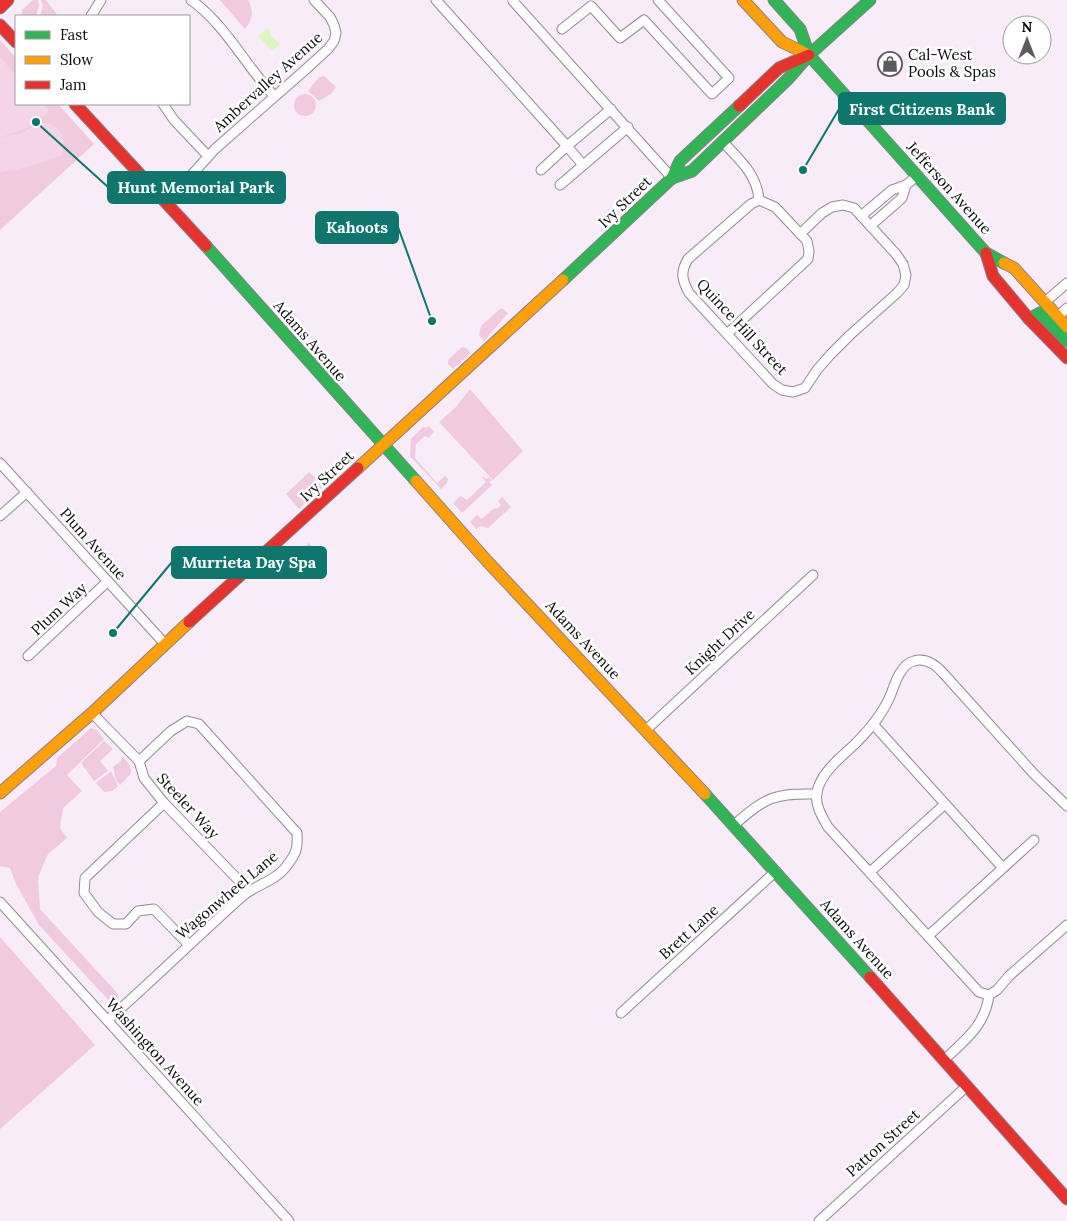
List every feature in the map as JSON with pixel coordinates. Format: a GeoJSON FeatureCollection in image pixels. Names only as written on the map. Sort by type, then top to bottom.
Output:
{"type":"FeatureCollection","features":[{"type":"Feature","properties":{"kind":"street"},"geometry":{"type":"LineString","coordinates":[[0,8],[8,0]]}},
{"type":"Feature","properties":{"kind":"street"},"geometry":{"type":"LineString","coordinates":[[91,15],[101,0]]}},
{"type":"Feature","properties":{"kind":"street"},"geometry":{"type":"LineString","coordinates":[[191,0],[208,14],[274,96]]}},
{"type":"Feature","properties":{"kind":"street","name":"Ambervalley Avenue"},"geometry":{"type":"LineString","coordinates":[[187,180],[208,156],[328,49],[334,41],[336,33],[334,25],[330,17],[314,0]]}},
{"type":"Feature","properties":{"kind":"street"},"geometry":{"type":"LineString","coordinates":[[436,0],[583,165]]}},
{"type":"Feature","properties":{"kind":"street"},"geometry":{"type":"LineString","coordinates":[[514,0],[672,178]]}},
{"type":"Feature","properties":{"kind":"street"},"geometry":{"type":"LineString","coordinates":[[562,29],[589,3],[620,38],[644,20],[712,94],[729,78],[658,0]]}},
{"type":"Feature","properties":{"kind":"street","name":"Jefferson Avenue"},"geometry":{"type":"LineString","coordinates":[[743,0],[785,44],[809,54]]}},
{"type":"Feature","properties":{"kind":"street","name":"Jefferson Avenue"},"geometry":{"type":"LineString","coordinates":[[774,0],[800,29],[809,54],[917,176],[986,252],[1014,268],[1067,327]]}},
{"type":"Feature","properties":{"kind":"street"},"geometry":{"type":"LineString","coordinates":[[809,54],[870,0]]}},
{"type":"Feature","properties":{"kind":"street"},"geometry":{"type":"LineString","coordinates":[[0,25],[15,41]]}},
{"type":"Feature","properties":{"kind":"street","name":"Ivy Street"},"geometry":{"type":"LineString","coordinates":[[672,178],[692,171],[789,78],[809,54]]}},
{"type":"Feature","properties":{"kind":"street","name":"Ivy Street"},"geometry":{"type":"LineString","coordinates":[[0,793],[92,713],[595,251],[672,178],[680,161],[779,68],[809,54]]}},
{"type":"Feature","properties":{"kind":"street","name":"Adams Avenue"},"geometry":{"type":"LineString","coordinates":[[76,105],[165,200],[487,561],[776,871],[1067,1199]]}},
{"type":"Feature","properties":{"kind":"street"},"geometry":{"type":"LineString","coordinates":[[164,105],[174,120],[208,156]]}},
{"type":"Feature","properties":{"kind":"street"},"geometry":{"type":"LineString","coordinates":[[541,170],[611,109]]}},
{"type":"Feature","properties":{"kind":"street"},"geometry":{"type":"LineString","coordinates":[[560,185],[628,127]]}},
{"type":"Feature","properties":{"kind":"street"},"geometry":{"type":"LineString","coordinates":[[722,141],[753,176],[759,200],[775,207],[806,241],[809,251],[808,259],[800,268],[727,334]]}},
{"type":"Feature","properties":{"kind":"street"},"geometry":{"type":"LineString","coordinates":[[861,216],[892,190],[906,185],[917,176]]}},
{"type":"Feature","properties":{"kind":"street"},"geometry":{"type":"LineString","coordinates":[[800,234],[832,206],[843,205],[854,208],[870,226],[902,198],[906,185]]}},
{"type":"Feature","properties":{"kind":"street","name":"Quince Hill Street"},"geometry":{"type":"LineString","coordinates":[[759,200],[745,208],[688,259],[684,266],[682,278],[689,293],[773,384],[786,391],[793,392],[805,388],[830,354],[897,293],[904,284],[906,275],[903,264],[870,226]]}},
{"type":"Feature","properties":{"kind":"street","name":"Jefferson Avenue"},"geometry":{"type":"LineString","coordinates":[[986,252],[993,276],[1029,319],[1067,358]]}},
{"type":"Feature","properties":{"kind":"street"},"geometry":{"type":"LineString","coordinates":[[1044,302],[1067,283]]}},
{"type":"Feature","properties":{"kind":"street"},"geometry":{"type":"LineString","coordinates":[[1058,316],[1067,308]]}},
{"type":"Feature","properties":{"kind":"street"},"geometry":{"type":"LineString","coordinates":[[1029,319],[1040,313],[1067,341]]}},
{"type":"Feature","properties":{"kind":"street","name":"Plum Avenue"},"geometry":{"type":"LineString","coordinates":[[0,463],[165,644]]}},
{"type":"Feature","properties":{"kind":"street"},"geometry":{"type":"LineString","coordinates":[[0,516],[27,492]]}},
{"type":"Feature","properties":{"kind":"street","name":"Knight Drive"},"geometry":{"type":"LineString","coordinates":[[646,730],[813,575]]}},
{"type":"Feature","properties":{"kind":"street","name":"Plum Way"},"geometry":{"type":"LineString","coordinates":[[28,656],[108,581]]}},
{"type":"Feature","properties":{"kind":"street"},"geometry":{"type":"LineString","coordinates":[[989,995],[979,992],[828,827],[820,813],[816,798],[818,787],[826,774],[873,724],[888,702],[896,681],[906,666],[914,660],[926,661],[935,665],[1034,774],[1067,806]]}},
{"type":"Feature","properties":{"kind":"street","name":"Steeler Way"},"geometry":{"type":"LineString","coordinates":[[92,713],[139,761],[144,778],[164,802],[249,891]]}},
{"type":"Feature","properties":{"kind":"street","name":"Wagonwheel Lane"},"geometry":{"type":"LineString","coordinates":[[108,1020],[188,944],[249,891],[284,869],[298,850],[297,833],[199,724],[187,722],[171,731],[139,761]]}},
{"type":"Feature","properties":{"kind":"street"},"geometry":{"type":"LineString","coordinates":[[873,724],[1003,868]]}},
{"type":"Feature","properties":{"kind":"street"},"geometry":{"type":"LineString","coordinates":[[734,825],[754,807],[771,797],[790,794],[817,794]]}},
{"type":"Feature","properties":{"kind":"street"},"geometry":{"type":"LineString","coordinates":[[164,802],[85,878],[84,893],[98,912],[113,924],[126,924],[138,910],[154,909],[188,944]]}},
{"type":"Feature","properties":{"kind":"street"},"geometry":{"type":"LineString","coordinates":[[870,872],[946,804]]}},
{"type":"Feature","properties":{"kind":"street"},"geometry":{"type":"LineString","coordinates":[[928,936],[1034,840]]}},
{"type":"Feature","properties":{"kind":"street","name":"Brett Lane"},"geometry":{"type":"LineString","coordinates":[[620,1013],[776,871]]}},
{"type":"Feature","properties":{"kind":"street","name":"Washington Avenue"},"geometry":{"type":"LineString","coordinates":[[0,902],[289,1221]]}},
{"type":"Feature","properties":{"kind":"street"},"geometry":{"type":"LineString","coordinates":[[944,1060],[975,1030],[985,1014],[989,995],[997,990],[1008,976],[1067,925]]}},
{"type":"Feature","properties":{"kind":"street","name":"Patton Street"},"geometry":{"type":"LineString","coordinates":[[819,1221],[967,1086]]}},
{"type":"Feature","properties":{"kind":"shaded area"},"geometry":{"type":"Polygon","coordinates":[[[33,0],[38,0],[39,6],[36,15],[22,15],[22,10],[33,0]]]}},
{"type":"Feature","properties":{"kind":"shaded area"},"geometry":{"type":"Polygon","coordinates":[[[41,0],[46,0],[57,15],[40,15],[43,6],[41,0]]]}},
{"type":"Feature","properties":{"kind":"shaded area"},"geometry":{"type":"Polygon","coordinates":[[[220,0],[248,0],[252,15],[245,29],[220,0]]]}},
{"type":"Feature","properties":{"kind":"shaded area"},"geometry":{"type":"Polygon","coordinates":[[[267,29],[271,31],[270,34],[280,44],[272,51],[258,36],[267,29]]]}},
{"type":"Feature","properties":{"kind":"shaded area"},"geometry":{"type":"Polygon","coordinates":[[[0,40],[15,57],[15,105],[59,105],[94,144],[0,230],[0,40]]]}},
{"type":"Feature","properties":{"kind":"shaded area"},"geometry":{"type":"Polygon","coordinates":[[[0,57],[15,74],[15,105],[45,105],[49,110],[45,116],[34,124],[0,137],[0,57]]]}},
{"type":"Feature","properties":{"kind":"shaded area"},"geometry":{"type":"Polygon","coordinates":[[[324,76],[336,87],[331,94],[319,101],[308,91],[319,77],[324,76]]]}},
{"type":"Feature","properties":{"kind":"shaded area"},"geometry":{"type":"Polygon","coordinates":[[[305,94],[315,101],[316,105],[309,115],[305,116],[295,109],[294,105],[301,95],[305,94]]]}},
{"type":"Feature","properties":{"kind":"shaded area"},"geometry":{"type":"Polygon","coordinates":[[[40,123],[52,125],[60,132],[64,143],[62,155],[24,168],[0,172],[0,138],[21,133],[40,123]]]}},
{"type":"Feature","properties":{"kind":"shaded area"},"geometry":{"type":"Polygon","coordinates":[[[500,309],[508,313],[484,341],[479,335],[481,326],[500,309]]]}},
{"type":"Feature","properties":{"kind":"shaded area"},"geometry":{"type":"Polygon","coordinates":[[[462,347],[471,353],[453,369],[448,364],[448,360],[462,347]]]}},
{"type":"Feature","properties":{"kind":"shaded area"},"geometry":{"type":"Polygon","coordinates":[[[470,389],[523,451],[493,480],[439,422],[456,407],[470,389]]]}},
{"type":"Feature","properties":{"kind":"shaded area"},"geometry":{"type":"Polygon","coordinates":[[[428,426],[434,431],[429,438],[425,436],[416,444],[415,458],[437,483],[445,476],[448,479],[441,489],[410,456],[411,439],[423,427],[427,428],[428,426]]]}},
{"type":"Feature","properties":{"kind":"shaded area"},"geometry":{"type":"Polygon","coordinates":[[[309,472],[321,483],[322,488],[299,509],[286,494],[309,472]]]}},
{"type":"Feature","properties":{"kind":"shaded area"},"geometry":{"type":"Polygon","coordinates":[[[481,476],[487,479],[489,477],[492,480],[489,482],[492,485],[462,513],[453,503],[460,496],[467,500],[486,482],[481,476]]]}},
{"type":"Feature","properties":{"kind":"shaded area"},"geometry":{"type":"Polygon","coordinates":[[[502,497],[511,507],[488,528],[481,526],[476,529],[470,522],[477,515],[481,519],[495,508],[497,509],[501,505],[498,501],[502,497]]]}},
{"type":"Feature","properties":{"kind":"shaded area"},"geometry":{"type":"Polygon","coordinates":[[[309,543],[318,552],[313,553],[294,570],[287,563],[309,543]]]}},
{"type":"Feature","properties":{"kind":"shaded area"},"geometry":{"type":"Polygon","coordinates":[[[91,728],[97,730],[104,739],[67,775],[82,791],[63,808],[60,828],[67,838],[48,854],[38,877],[40,909],[118,994],[117,1001],[112,1004],[39,925],[16,884],[10,868],[0,866],[0,812],[56,766],[57,758],[91,728]]]}},
{"type":"Feature","properties":{"kind":"shaded area"},"geometry":{"type":"Polygon","coordinates":[[[104,741],[113,749],[100,761],[108,771],[94,781],[81,763],[104,741]]]}},
{"type":"Feature","properties":{"kind":"shaded area"},"geometry":{"type":"Polygon","coordinates":[[[123,757],[131,772],[128,778],[120,785],[116,780],[113,767],[123,757]]]}},
{"type":"Feature","properties":{"kind":"shaded area"},"geometry":{"type":"Polygon","coordinates":[[[111,771],[118,786],[112,791],[104,792],[96,783],[111,771]]]}},
{"type":"Feature","properties":{"kind":"shaded area"},"geometry":{"type":"Polygon","coordinates":[[[0,937],[95,1045],[0,1129],[0,937]]]}},
{"type":"Feature","properties":{"kind":"traffic: fast"},"geometry":{"type":"LineString","coordinates":[[774,0],[800,29],[809,55],[986,253],[1004,263]]}},
{"type":"Feature","properties":{"kind":"traffic: fast"},"geometry":{"type":"LineString","coordinates":[[672,178],[692,171],[789,78],[809,55],[870,0]]}},
{"type":"Feature","properties":{"kind":"traffic: fast"},"geometry":{"type":"LineString","coordinates":[[563,280],[672,178],[680,161],[739,106]]}},
{"type":"Feature","properties":{"kind":"traffic: fast"},"geometry":{"type":"LineString","coordinates":[[206,246],[416,481]]}},
{"type":"Feature","properties":{"kind":"traffic: fast"},"geometry":{"type":"LineString","coordinates":[[1029,319],[1040,313],[1067,341]]}},
{"type":"Feature","properties":{"kind":"traffic: fast"},"geometry":{"type":"LineString","coordinates":[[705,794],[870,977]]}},
{"type":"Feature","properties":{"kind":"traffic: slow"},"geometry":{"type":"LineString","coordinates":[[743,0],[782,42],[809,55]]}},
{"type":"Feature","properties":{"kind":"traffic: slow"},"geometry":{"type":"LineString","coordinates":[[1004,263],[1014,268],[1067,327]]}},
{"type":"Feature","properties":{"kind":"traffic: slow"},"geometry":{"type":"LineString","coordinates":[[358,468],[563,280]]}},
{"type":"Feature","properties":{"kind":"traffic: slow"},"geometry":{"type":"LineString","coordinates":[[416,481],[487,561],[705,794]]}},
{"type":"Feature","properties":{"kind":"traffic: slow"},"geometry":{"type":"LineString","coordinates":[[0,793],[92,713],[189,622]]}},
{"type":"Feature","properties":{"kind":"traffic: jam"},"geometry":{"type":"LineString","coordinates":[[0,8],[8,0]]}},
{"type":"Feature","properties":{"kind":"traffic: jam"},"geometry":{"type":"LineString","coordinates":[[0,25],[15,41]]}},
{"type":"Feature","properties":{"kind":"traffic: jam"},"geometry":{"type":"LineString","coordinates":[[739,106],[779,68],[809,55]]}},
{"type":"Feature","properties":{"kind":"traffic: jam"},"geometry":{"type":"LineString","coordinates":[[76,105],[206,246]]}},
{"type":"Feature","properties":{"kind":"traffic: jam"},"geometry":{"type":"LineString","coordinates":[[986,253],[993,276],[1029,319],[1067,358]]}},
{"type":"Feature","properties":{"kind":"traffic: jam"},"geometry":{"type":"LineString","coordinates":[[189,622],[358,468]]}},
{"type":"Feature","properties":{"kind":"traffic: jam"},"geometry":{"type":"LineString","coordinates":[[870,977],[1067,1199]]}},
{"type":"Feature","properties":{"kind":"place","name":"Cal-West Pools & Spas"},"geometry":{"type":"Point","coordinates":[890,64]}},
{"type":"Feature","properties":{"kind":"place","name":"Hunt Memorial Park"},"geometry":{"type":"Point","coordinates":[36,122]}},
{"type":"Feature","properties":{"kind":"place","name":"First Citizens Bank"},"geometry":{"type":"Point","coordinates":[803,170]}},
{"type":"Feature","properties":{"kind":"place","name":"Kahoots"},"geometry":{"type":"Point","coordinates":[432,321]}},
{"type":"Feature","properties":{"kind":"place","name":"Murrieta Day Spa"},"geometry":{"type":"Point","coordinates":[113,633]}}]}
